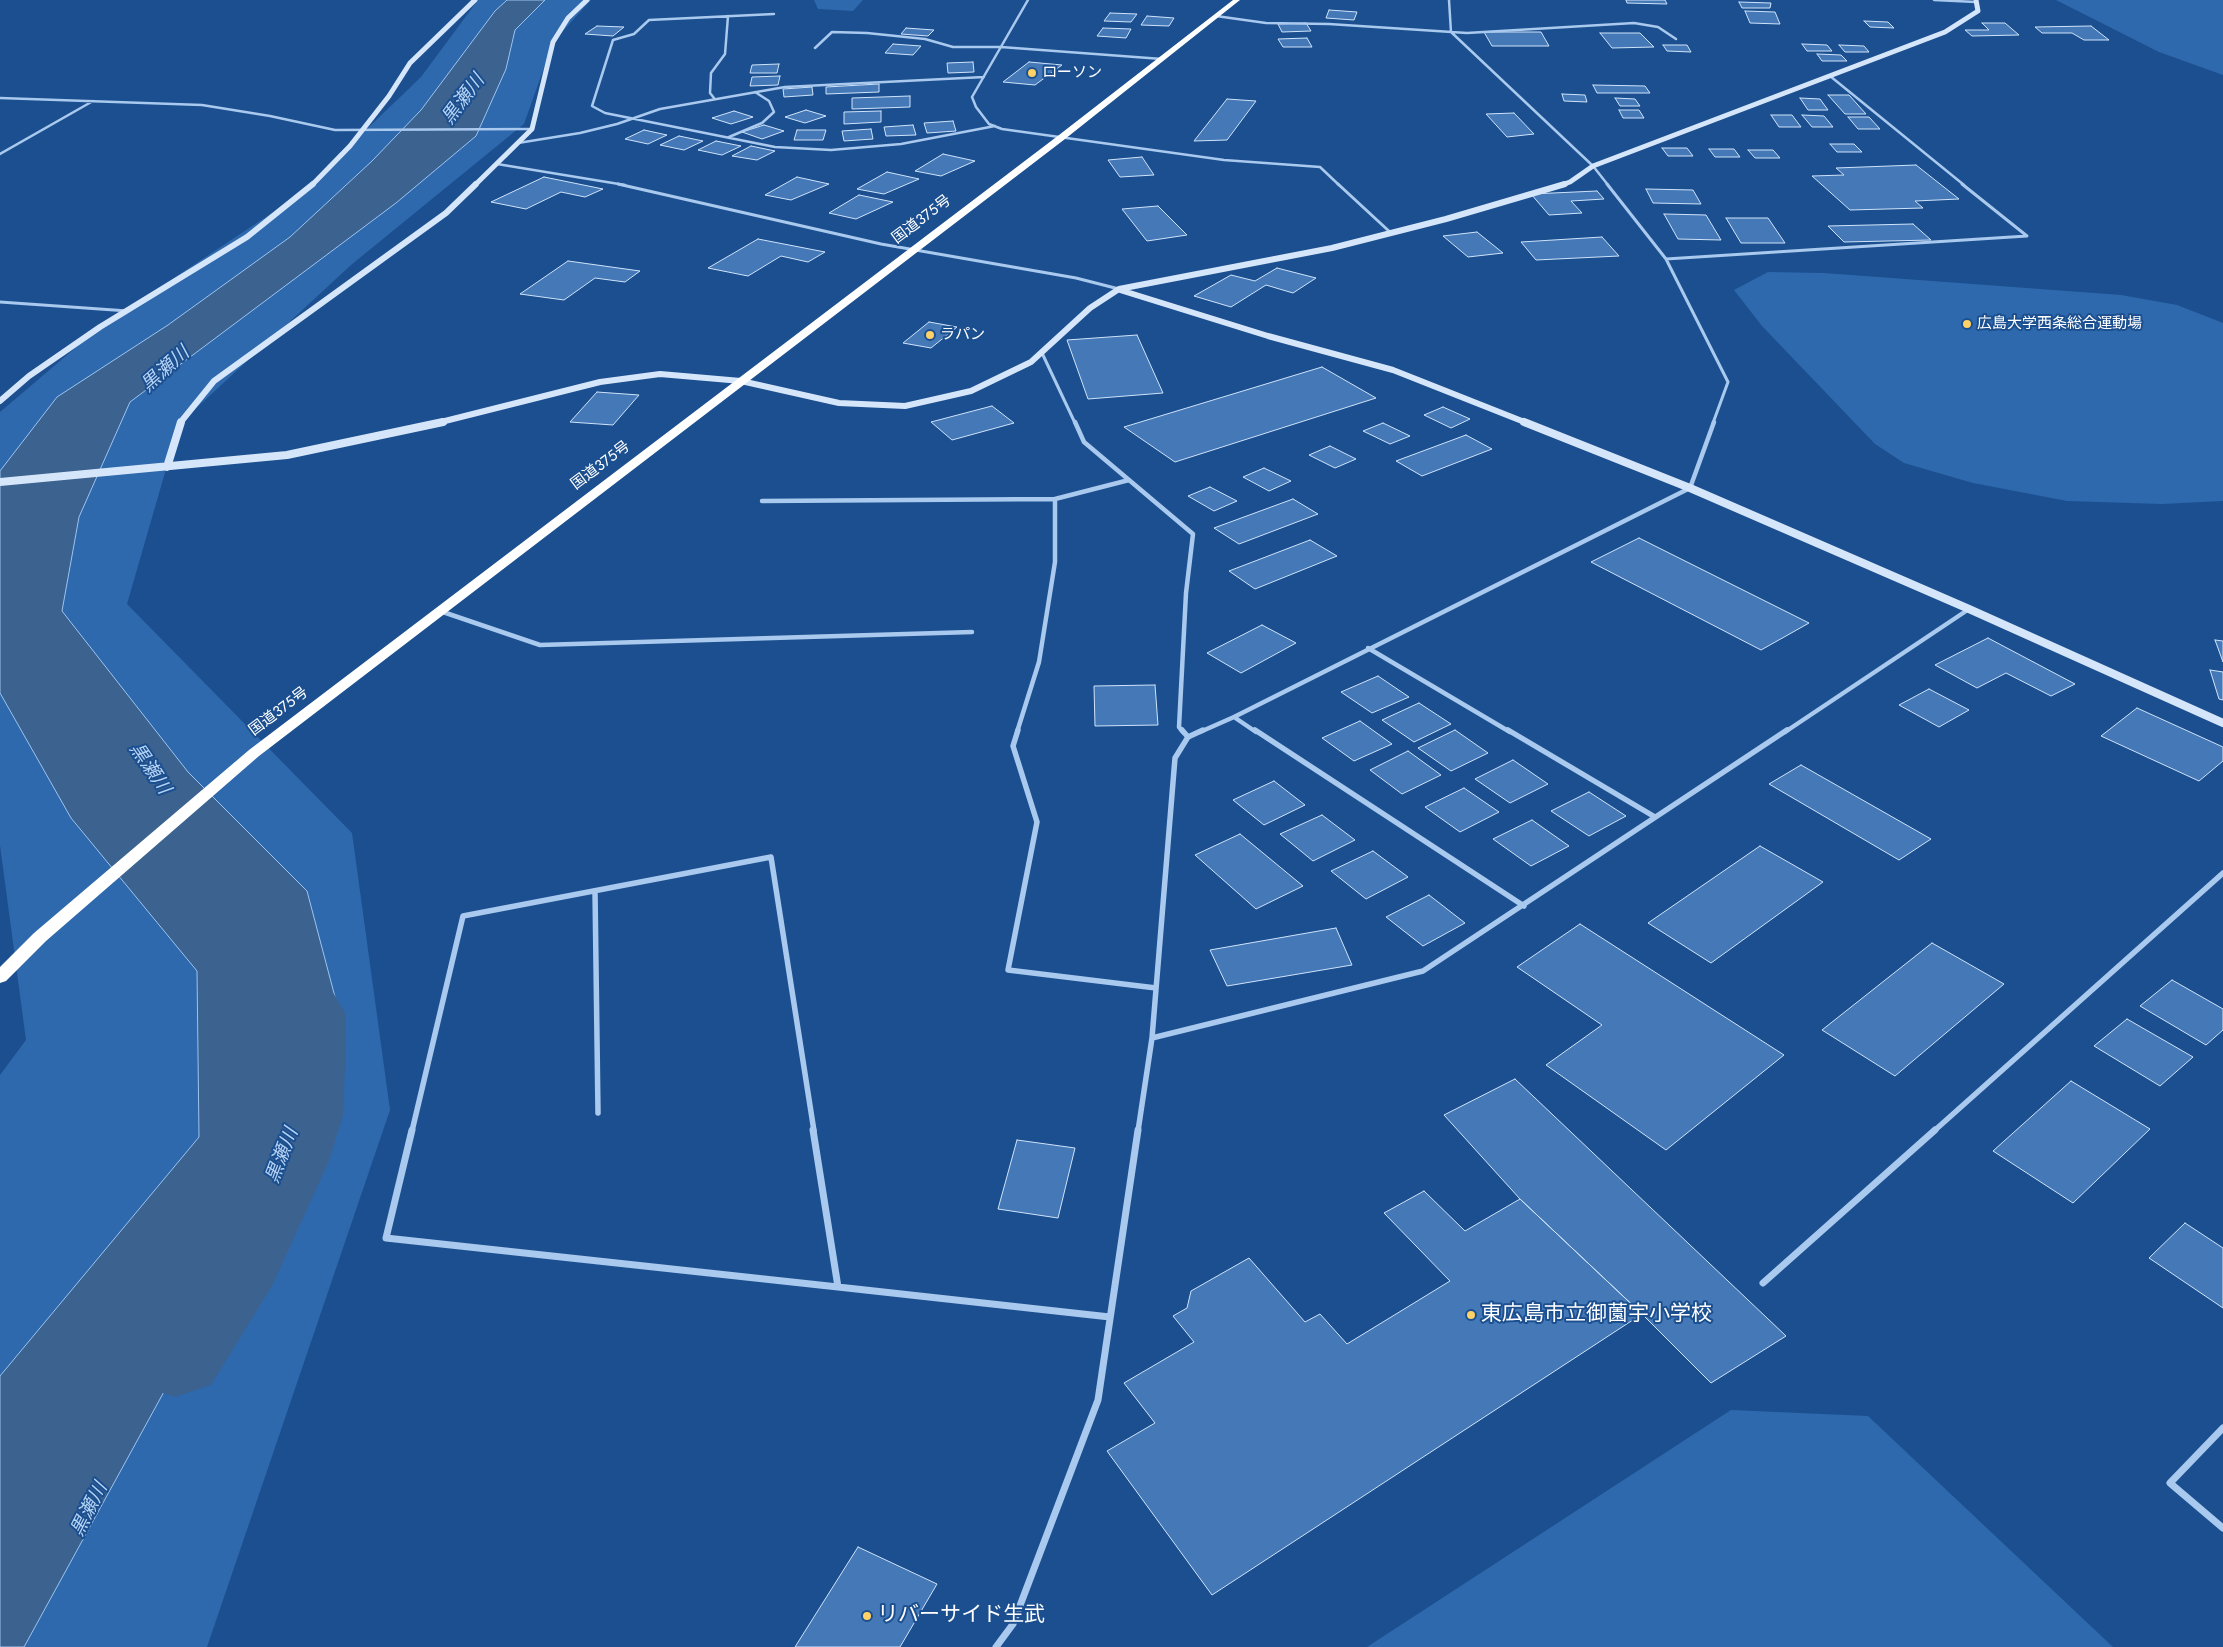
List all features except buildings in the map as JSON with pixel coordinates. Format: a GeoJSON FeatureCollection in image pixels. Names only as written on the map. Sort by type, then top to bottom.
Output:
{"type":"FeatureCollection","features":[{"type":"Feature","properties":{"kind":"highway","name":"国道375号"},"geometry":{"type":"LineString","coordinates":[[0,977],[40,937],[254,753],[911,250],[1062,137],[1237,0]]}},
{"type":"Feature","properties":{"kind":"street"},"geometry":{"type":"LineString","coordinates":[[0,401],[29,376],[100,327],[247,237],[319,178],[350,146],[389,96],[410,63],[447,25],[475,0]]}},
{"type":"Feature","properties":{"kind":"street"},"geometry":{"type":"LineString","coordinates":[[167,467],[179,424],[214,381],[446,213],[532,129],[553,42],[568,18],[587,0]]}},
{"type":"Feature","properties":{"kind":"street"},"geometry":{"type":"LineString","coordinates":[[1028,0],[972,96],[976,107],[989,124],[1062,137],[1224,160],[1320,167],[1391,233]]}},
{"type":"Feature","properties":{"kind":"street"},"geometry":{"type":"LineString","coordinates":[[996,1647],[1013,1624],[1098,1400],[1152,1038],[1175,758],[1188,737],[1234,717],[1368,648],[1690,488],[1728,382],[1666,259],[1593,166],[1451,32],[1449,0]]}},
{"type":"Feature","properties":{"kind":"street"},"geometry":{"type":"LineString","coordinates":[[0,482],[287,455],[452,420],[609,381],[660,374],[741,381],[839,403],[904,406],[971,391],[1031,362],[1042,354],[1090,308],[1119,289],[1332,248],[1446,219],[1570,182],[1593,166],[1945,32],[1978,11],[1976,1],[1934,0]]}},
{"type":"Feature","properties":{"kind":"street"},"geometry":{"type":"LineString","coordinates":[[774,14],[649,20],[634,34],[613,40],[592,106],[606,113],[632,119],[776,147],[831,150],[901,144],[995,126]]}},
{"type":"Feature","properties":{"kind":"street"},"geometry":{"type":"LineString","coordinates":[[714,98],[710,93],[711,73],[725,54],[728,16]]}},
{"type":"Feature","properties":{"kind":"street"},"geometry":{"type":"LineString","coordinates":[[1216,16],[1266,23],[1329,24],[1467,33],[1634,23],[1658,27],[1676,40]]}},
{"type":"Feature","properties":{"kind":"street"},"geometry":{"type":"LineString","coordinates":[[815,48],[832,32],[867,33],[925,39],[953,47],[1001,47],[1162,58]]}},
{"type":"Feature","properties":{"kind":"street"},"geometry":{"type":"LineString","coordinates":[[1666,259],[2027,236],[1830,76]]}},
{"type":"Feature","properties":{"kind":"street"},"geometry":{"type":"LineString","coordinates":[[518,143],[580,133],[632,119],[660,109],[785,87],[984,77]]}},
{"type":"Feature","properties":{"kind":"street"},"geometry":{"type":"LineString","coordinates":[[728,138],[762,123],[774,112],[768,101],[755,92]]}},
{"type":"Feature","properties":{"kind":"street"},"geometry":{"type":"LineString","coordinates":[[0,98],[202,105],[270,116],[335,130],[532,129]]}},
{"type":"Feature","properties":{"kind":"street"},"geometry":{"type":"LineString","coordinates":[[0,154],[94,101]]}},
{"type":"Feature","properties":{"kind":"street"},"geometry":{"type":"LineString","coordinates":[[497,164],[639,187],[911,250],[1076,278],[1119,289],[1268,336],[1393,370],[1690,488],[1969,609],[2223,723]]}},
{"type":"Feature","properties":{"kind":"street"},"geometry":{"type":"LineString","coordinates":[[0,302],[129,311]]}},
{"type":"Feature","properties":{"kind":"street"},"geometry":{"type":"LineString","coordinates":[[1042,354],[1084,442],[1193,534],[1186,593],[1179,726],[1188,737]]}},
{"type":"Feature","properties":{"kind":"street"},"geometry":{"type":"LineString","coordinates":[[762,501],[1056,499],[1129,480]]}},
{"type":"Feature","properties":{"kind":"street"},"geometry":{"type":"LineString","coordinates":[[1056,499],[1055,562],[1039,662],[1013,746],[1037,822],[1008,970],[1156,988]]}},
{"type":"Feature","properties":{"kind":"street"},"geometry":{"type":"LineString","coordinates":[[1152,1038],[1423,971],[1524,906],[1969,609]]}},
{"type":"Feature","properties":{"kind":"street"},"geometry":{"type":"LineString","coordinates":[[440,611],[540,645],[972,632]]}},
{"type":"Feature","properties":{"kind":"street"},"geometry":{"type":"LineString","coordinates":[[1368,648],[1655,817]]}},
{"type":"Feature","properties":{"kind":"street"},"geometry":{"type":"LineString","coordinates":[[1234,717],[1524,906]]}},
{"type":"Feature","properties":{"kind":"street"},"geometry":{"type":"LineString","coordinates":[[838,1287],[771,857],[462,916],[386,1238],[1110,1317]]}},
{"type":"Feature","properties":{"kind":"street"},"geometry":{"type":"LineString","coordinates":[[1763,1283],[2223,872]]}},
{"type":"Feature","properties":{"kind":"street"},"geometry":{"type":"LineString","coordinates":[[595,891],[598,1113]]}},
{"type":"Feature","properties":{"kind":"street"},"geometry":{"type":"LineString","coordinates":[[2223,1428],[2170,1483],[2223,1528]]}},
{"type":"Feature","properties":{"kind":"shaded area"},"geometry":{"type":"Polygon","coordinates":[[[478,0],[591,0],[553,42],[524,124],[351,265],[179,424],[127,604],[352,833],[390,1110],[207,1647],[0,1647],[0,1075],[26,1040],[0,845],[0,412],[100,327],[296,197],[421,77],[478,0]]]}},
{"type":"Feature","properties":{"kind":"shaded area"},"geometry":{"type":"Polygon","coordinates":[[[814,0],[863,0],[853,11],[818,9],[814,0]]]}},
{"type":"Feature","properties":{"kind":"shaded area"},"geometry":{"type":"Polygon","coordinates":[[[2056,0],[2223,0],[2223,75],[2159,52],[2056,0]]]}},
{"type":"Feature","properties":{"kind":"shaded area"},"geometry":{"type":"Polygon","coordinates":[[[1768,272],[1824,273],[2121,295],[2177,305],[2223,323],[2223,501],[2162,504],[2067,501],[1973,483],[1904,463],[1875,444],[1762,326],[1734,290],[1768,272]]]}},
{"type":"Feature","properties":{"kind":"shaded area"},"geometry":{"type":"Polygon","coordinates":[[[1731,1410],[1868,1416],[2113,1647],[1367,1647],[1731,1410]]]}},
{"type":"Feature","properties":{"kind":"water"},"geometry":{"type":"Polygon","coordinates":[[[507,0],[545,0],[515,30],[506,69],[476,136],[396,203],[130,402],[79,517],[62,611],[188,772],[307,891],[335,997],[245,1244],[24,1647],[0,1647],[0,1376],[199,1137],[197,971],[71,818],[0,693],[0,471],[57,397],[168,325],[290,237],[372,161],[421,110],[495,11],[507,0]]]}},
{"type":"Feature","properties":{"kind":"waterway","name":"黒瀬川"},"geometry":{"type":"LineString","coordinates":[[175,1354],[238,1258],[284,1161],[299,1115],[304,1043],[303,1013],[292,992]]}},
{"type":"Feature","properties":{"kind":"place","name":"ローソン"},"geometry":{"type":"Point","coordinates":[1032,73]}},
{"type":"Feature","properties":{"kind":"place","name":"広島大学西条総合運動場"},"geometry":{"type":"Point","coordinates":[1967,324]}},
{"type":"Feature","properties":{"kind":"place","name":"ラパン"},"geometry":{"type":"Point","coordinates":[930,335]}},
{"type":"Feature","properties":{"kind":"place","name":"東広島市立御薗宇小学校"},"geometry":{"type":"Point","coordinates":[1471,1315]}},
{"type":"Feature","properties":{"kind":"place","name":"リバーサイド生武"},"geometry":{"type":"Point","coordinates":[867,1616]}}]}
